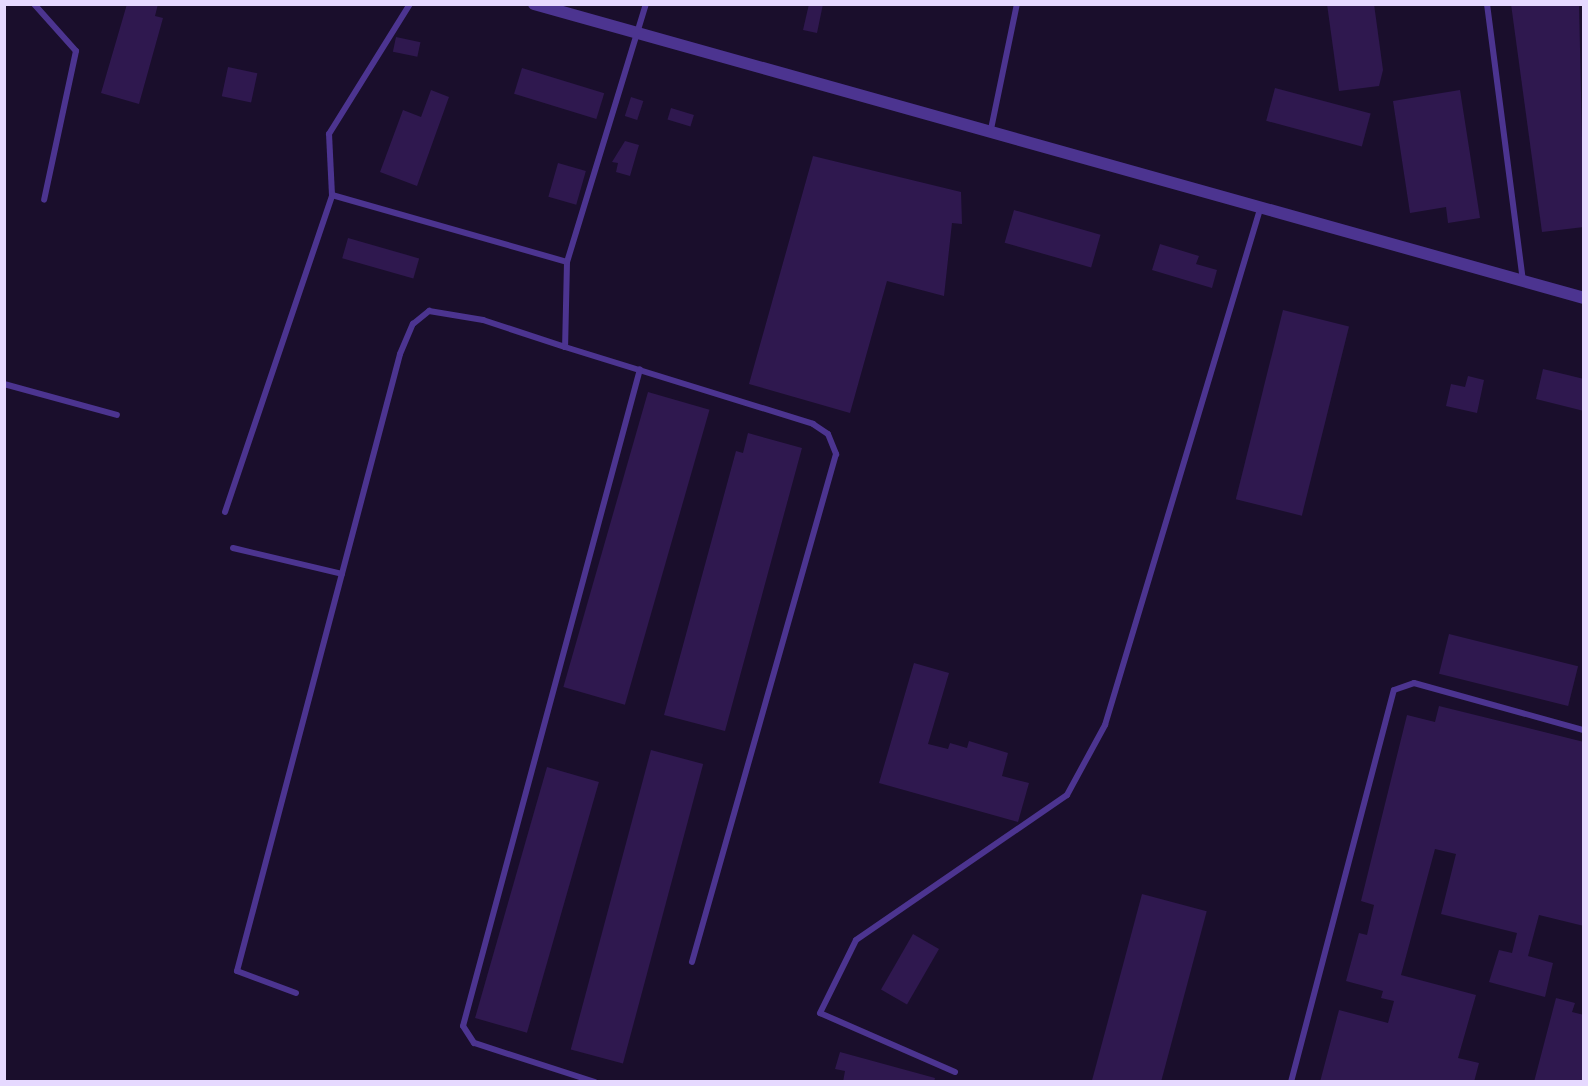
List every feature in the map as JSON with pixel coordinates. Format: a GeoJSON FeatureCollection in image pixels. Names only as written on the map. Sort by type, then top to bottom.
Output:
{"type":"FeatureCollection","features":[{"type":"Feature","properties":{"kind":"street"},"geometry":{"type":"LineString","coordinates":[[534,4],[990,135],[1262,206],[1584,298]]}},
{"type":"Feature","properties":{"kind":"lane"},"geometry":{"type":"LineString","coordinates":[[34,4],[76,51],[44,200]]}},
{"type":"Feature","properties":{"kind":"lane"},"geometry":{"type":"LineString","coordinates":[[225,512],[332,195],[329,134],[410,4]]}},
{"type":"Feature","properties":{"kind":"lane"},"geometry":{"type":"LineString","coordinates":[[565,347],[567,262],[646,4]]}},
{"type":"Feature","properties":{"kind":"lane"},"geometry":{"type":"LineString","coordinates":[[990,135],[1017,4]]}},
{"type":"Feature","properties":{"kind":"lane"},"geometry":{"type":"LineString","coordinates":[[1487,4],[1523,280]]}},
{"type":"Feature","properties":{"kind":"lane"},"geometry":{"type":"LineString","coordinates":[[332,195],[567,262]]}},
{"type":"Feature","properties":{"kind":"lane"},"geometry":{"type":"LineString","coordinates":[[955,1072],[820,1013],[856,940],[1068,795],[1105,725],[1262,206]]}},
{"type":"Feature","properties":{"kind":"lane"},"geometry":{"type":"LineString","coordinates":[[296,993],[237,971],[399,354],[413,324],[429,311],[483,320],[813,424],[828,434],[836,454],[692,962]]}},
{"type":"Feature","properties":{"kind":"lane"},"geometry":{"type":"LineString","coordinates":[[595,1082],[474,1043],[466,1039],[463,1026],[640,369]]}},
{"type":"Feature","properties":{"kind":"lane"},"geometry":{"type":"LineString","coordinates":[[4,384],[117,415]]}},
{"type":"Feature","properties":{"kind":"lane"},"geometry":{"type":"LineString","coordinates":[[233,548],[342,574]]}},
{"type":"Feature","properties":{"kind":"lane"},"geometry":{"type":"LineString","coordinates":[[1291,1082],[1395,690],[1414,683],[1584,730]]}},
{"type":"Feature","properties":{"kind":"building"},"geometry":{"type":"Polygon","coordinates":[[[127,4],[158,4],[155,16],[163,18],[139,104],[101,93],[127,4]]]}},
{"type":"Feature","properties":{"kind":"building"},"geometry":{"type":"Polygon","coordinates":[[[809,4],[823,4],[817,33],[803,30],[809,4]]]}},
{"type":"Feature","properties":{"kind":"building"},"geometry":{"type":"Polygon","coordinates":[[[1327,4],[1374,4],[1383,70],[1379,86],[1339,91],[1327,4]]]}},
{"type":"Feature","properties":{"kind":"building"},"geometry":{"type":"Polygon","coordinates":[[[1511,4],[1579,4],[1584,227],[1542,232],[1511,4]]]}},
{"type":"Feature","properties":{"kind":"building"},"geometry":{"type":"Polygon","coordinates":[[[396,37],[420,42],[417,57],[393,52],[396,37]]]}},
{"type":"Feature","properties":{"kind":"building"},"geometry":{"type":"Polygon","coordinates":[[[228,67],[257,73],[251,103],[222,96],[228,67]]]}},
{"type":"Feature","properties":{"kind":"building"},"geometry":{"type":"Polygon","coordinates":[[[522,68],[604,93],[596,119],[514,94],[522,68]]]}},
{"type":"Feature","properties":{"kind":"building"},"geometry":{"type":"Polygon","coordinates":[[[1275,88],[1371,114],[1362,146],[1266,121],[1275,88]]]}},
{"type":"Feature","properties":{"kind":"building"},"geometry":{"type":"Polygon","coordinates":[[[431,90],[449,97],[417,186],[380,172],[403,110],[421,117],[431,90]]]}},
{"type":"Feature","properties":{"kind":"building"},"geometry":{"type":"Polygon","coordinates":[[[1460,90],[1480,218],[1448,223],[1446,207],[1410,213],[1393,101],[1460,90]]]}},
{"type":"Feature","properties":{"kind":"building"},"geometry":{"type":"Polygon","coordinates":[[[631,97],[643,101],[637,120],[625,116],[631,97]]]}},
{"type":"Feature","properties":{"kind":"building"},"geometry":{"type":"Polygon","coordinates":[[[671,108],[694,115],[690,126],[667,119],[671,108]]]}},
{"type":"Feature","properties":{"kind":"building"},"geometry":{"type":"Polygon","coordinates":[[[625,141],[639,145],[630,176],[616,172],[618,163],[612,162],[625,141]]]}},
{"type":"Feature","properties":{"kind":"building"},"geometry":{"type":"Polygon","coordinates":[[[813,156],[961,192],[962,224],[952,223],[944,296],[887,281],[850,413],[749,384],[813,156]]]}},
{"type":"Feature","properties":{"kind":"building"},"geometry":{"type":"Polygon","coordinates":[[[558,163],[586,171],[576,205],[548,197],[558,163]]]}},
{"type":"Feature","properties":{"kind":"building"},"geometry":{"type":"Polygon","coordinates":[[[1014,210],[1101,235],[1091,267],[1005,243],[1014,210]]]}},
{"type":"Feature","properties":{"kind":"building"},"geometry":{"type":"Polygon","coordinates":[[[348,238],[419,258],[413,279],[342,258],[348,238]]]}},
{"type":"Feature","properties":{"kind":"building"},"geometry":{"type":"Polygon","coordinates":[[[1160,244],[1199,256],[1196,264],[1217,270],[1212,288],[1152,270],[1160,244]]]}},
{"type":"Feature","properties":{"kind":"building"},"geometry":{"type":"Polygon","coordinates":[[[1283,310],[1349,326],[1302,516],[1236,499],[1283,310]]]}},
{"type":"Feature","properties":{"kind":"building"},"geometry":{"type":"Polygon","coordinates":[[[1543,369],[1584,379],[1584,411],[1536,399],[1543,369]]]}},
{"type":"Feature","properties":{"kind":"building"},"geometry":{"type":"Polygon","coordinates":[[[1468,376],[1484,380],[1477,413],[1446,406],[1451,384],[1465,387],[1468,376]]]}},
{"type":"Feature","properties":{"kind":"building"},"geometry":{"type":"Polygon","coordinates":[[[648,392],[710,410],[625,705],[563,687],[648,392]]]}},
{"type":"Feature","properties":{"kind":"building"},"geometry":{"type":"Polygon","coordinates":[[[748,433],[802,448],[725,731],[664,715],[736,451],[743,453],[748,433]]]}},
{"type":"Feature","properties":{"kind":"building"},"geometry":{"type":"Polygon","coordinates":[[[1449,634],[1578,666],[1568,706],[1439,674],[1449,634]]]}},
{"type":"Feature","properties":{"kind":"building"},"geometry":{"type":"Polygon","coordinates":[[[914,663],[949,673],[928,744],[948,749],[950,743],[967,748],[969,741],[1008,753],[1002,776],[1029,783],[1018,822],[879,783],[914,663]]]}},
{"type":"Feature","properties":{"kind":"building"},"geometry":{"type":"Polygon","coordinates":[[[1439,706],[1584,742],[1584,926],[1539,915],[1528,956],[1553,963],[1545,997],[1489,982],[1499,950],[1512,953],[1517,933],[1441,914],[1456,854],[1435,849],[1401,975],[1476,995],[1458,1058],[1479,1063],[1474,1082],[1320,1082],[1339,1010],[1388,1023],[1394,1001],[1381,998],[1383,991],[1346,981],[1359,933],[1367,935],[1374,905],[1361,901],[1407,715],[1435,722],[1439,706]]]}},
{"type":"Feature","properties":{"kind":"building"},"geometry":{"type":"Polygon","coordinates":[[[651,750],[703,764],[623,1063],[571,1049],[651,750]]]}},
{"type":"Feature","properties":{"kind":"building"},"geometry":{"type":"Polygon","coordinates":[[[547,767],[599,782],[527,1033],[475,1018],[547,767]]]}},
{"type":"Feature","properties":{"kind":"building"},"geometry":{"type":"Polygon","coordinates":[[[1142,894],[1207,911],[1161,1082],[1092,1082],[1142,894]]]}},
{"type":"Feature","properties":{"kind":"building"},"geometry":{"type":"Polygon","coordinates":[[[913,934],[939,949],[907,1004],[881,989],[913,934]]]}},
{"type":"Feature","properties":{"kind":"building"},"geometry":{"type":"Polygon","coordinates":[[[1556,998],[1575,1003],[1572,1012],[1584,1015],[1584,1082],[1534,1082],[1556,998]]]}},
{"type":"Feature","properties":{"kind":"building"},"geometry":{"type":"Polygon","coordinates":[[[840,1052],[935,1078],[934,1082],[843,1082],[845,1071],[835,1069],[840,1052]]]}}]}
